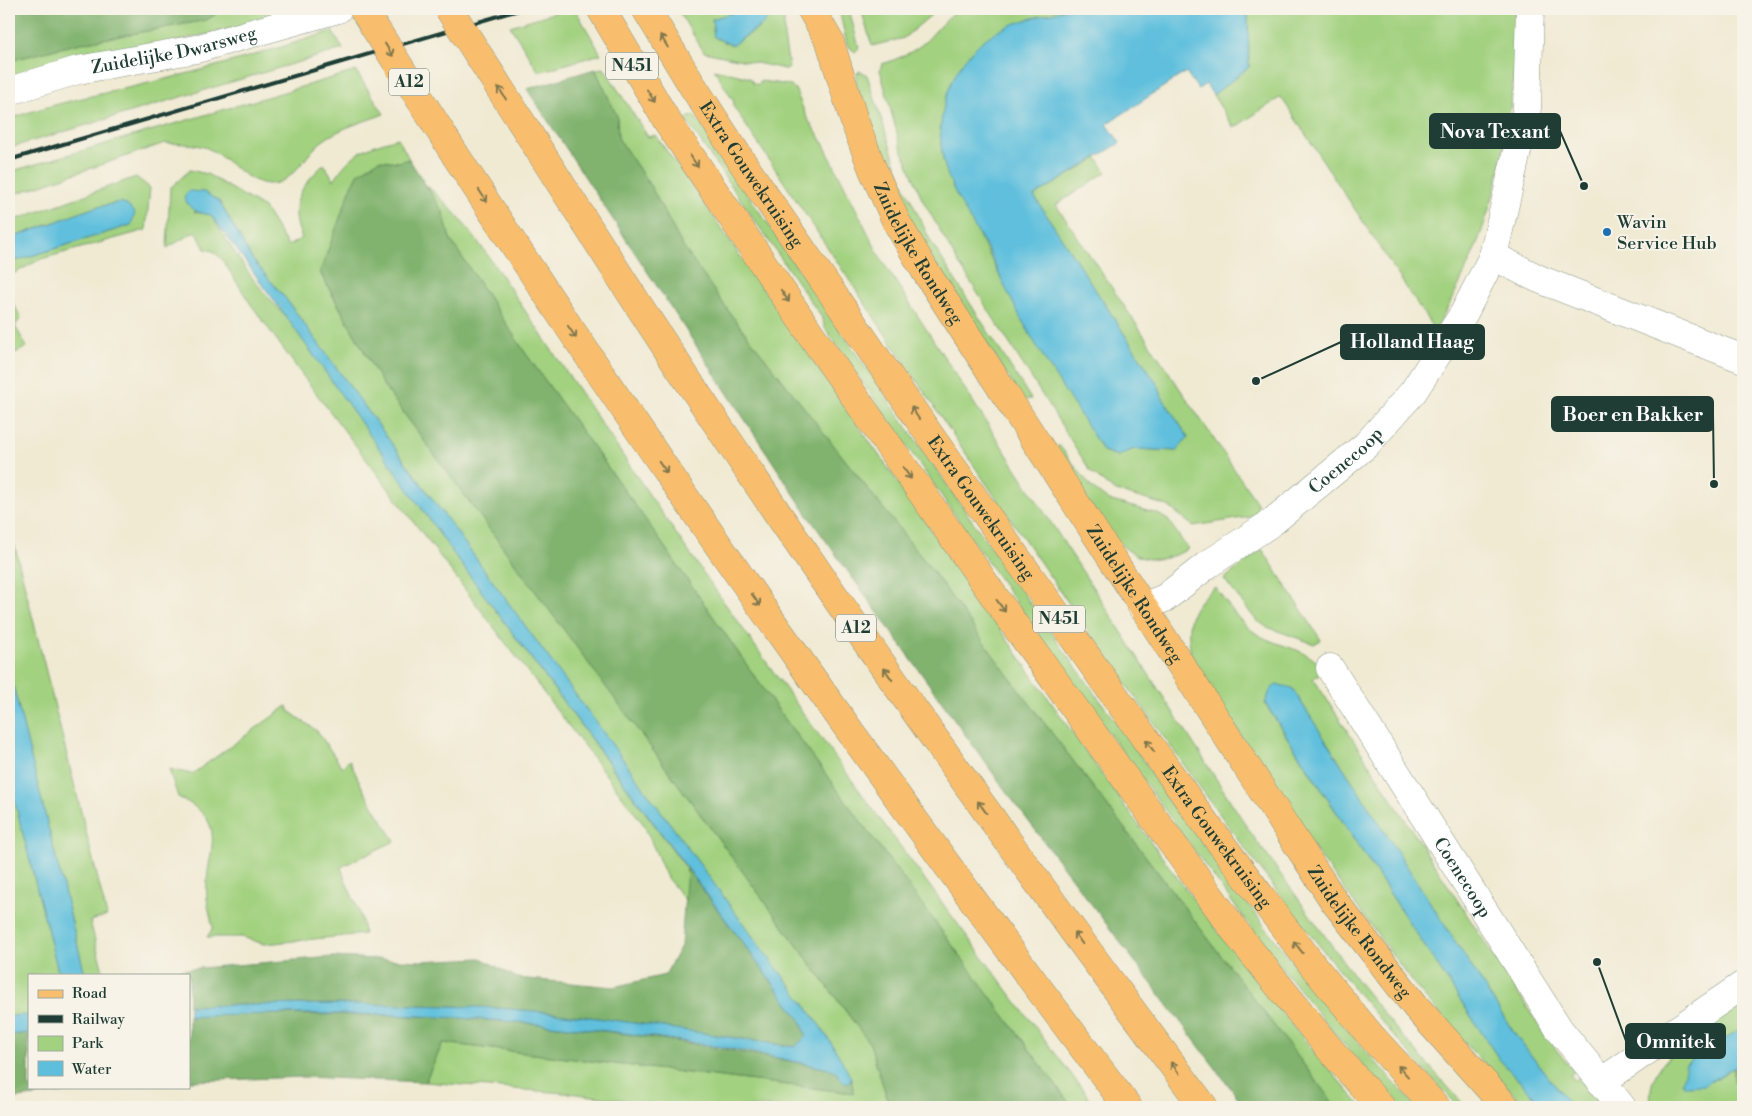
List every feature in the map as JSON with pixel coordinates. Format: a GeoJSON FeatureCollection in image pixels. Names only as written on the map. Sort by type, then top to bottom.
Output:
{"type":"FeatureCollection","features":[{"type":"Feature","properties":{"kind":"main road","name":"A12"},"geometry":{"type":"LineString","coordinates":[[363,9],[456,156],[651,449],[782,638],[928,841],[1128,1107]]}},
{"type":"Feature","properties":{"kind":"main road","name":"A12"},"geometry":{"type":"LineString","coordinates":[[449,9],[691,385],[869,646],[1042,890],[1204,1107]]}},
{"type":"Feature","properties":{"kind":"main road","name":"N451"},"geometry":{"type":"LineString","coordinates":[[600,9],[667,121],[915,484],[1156,823],[1281,990],[1381,1107]]}},
{"type":"Feature","properties":{"kind":"main road","name":"Extra Gouwekruising"},"geometry":{"type":"LineString","coordinates":[[646,9],[709,112],[937,445],[1198,813],[1326,982],[1436,1107]]}},
{"type":"Feature","properties":{"kind":"main road","name":"Zuidelijke Rondweg"},"geometry":{"type":"LineString","coordinates":[[811,9],[830,42],[862,144],[885,199],[908,244],[1334,901],[1417,1008],[1506,1107]]}},
{"type":"Feature","properties":{"kind":"main road","name":"Zuidelijke Rondweg"},"geometry":{"type":"LineString","coordinates":[[830,9],[830,42]]}},
{"type":"Feature","properties":{"kind":"street","name":"Zuidelijke Dwarsweg"},"geometry":{"type":"LineString","coordinates":[[9,91],[78,70],[196,49],[338,9]]}},
{"type":"Feature","properties":{"kind":"street","name":"Coenecoop"},"geometry":{"type":"LineString","coordinates":[[1142,607],[1165,598],[1207,565],[1271,523],[1366,445],[1413,392],[1464,313],[1493,256],[1527,108],[1530,9]]}},
{"type":"Feature","properties":{"kind":"street"},"geometry":{"type":"LineString","coordinates":[[1493,256],[1539,279],[1743,359]]}},
{"type":"Feature","properties":{"kind":"street","name":"Coenecoop"},"geometry":{"type":"LineString","coordinates":[[1330,668],[1559,1029],[1622,1107]]}},
{"type":"Feature","properties":{"kind":"street"},"geometry":{"type":"LineString","coordinates":[[1601,1082],[1743,984]]}},
{"type":"Feature","properties":{"kind":"green space"},"geometry":{"type":"Polygon","coordinates":[[[9,9],[223,9],[207,20],[76,44],[9,61],[9,9]]]}},
{"type":"Feature","properties":{"kind":"green space"},"geometry":{"type":"Polygon","coordinates":[[[223,9],[297,9],[242,26],[9,80],[9,61],[76,44],[207,20],[223,9]]]}},
{"type":"Feature","properties":{"kind":"green space"},"geometry":{"type":"Polygon","coordinates":[[[566,9],[575,9],[601,54],[539,72],[510,26],[566,9]]]}},
{"type":"Feature","properties":{"kind":"green space"},"geometry":{"type":"Polygon","coordinates":[[[677,9],[745,9],[712,19],[714,37],[731,45],[758,29],[767,17],[764,9],[784,9],[784,37],[789,68],[785,69],[704,52],[677,9]]]}},
{"type":"Feature","properties":{"kind":"green space"},"geometry":{"type":"Polygon","coordinates":[[[839,9],[849,9],[859,48],[855,52],[847,45],[839,9]]]}},
{"type":"Feature","properties":{"kind":"green space"},"geometry":{"type":"Polygon","coordinates":[[[861,9],[938,9],[904,38],[872,46],[861,9]]]}},
{"type":"Feature","properties":{"kind":"green space"},"geometry":{"type":"Polygon","coordinates":[[[960,9],[1066,9],[1004,28],[940,126],[943,160],[955,189],[1025,325],[1103,451],[1118,456],[1134,449],[1177,451],[1188,437],[1162,397],[1159,387],[1034,196],[1097,158],[1106,172],[1056,205],[1255,500],[1258,505],[1256,513],[1249,517],[1193,526],[1168,506],[1113,490],[1091,472],[956,259],[922,199],[900,144],[880,70],[882,64],[916,49],[946,19],[960,9]]]}},
{"type":"Feature","properties":{"kind":"green space"},"geometry":{"type":"Polygon","coordinates":[[[1248,9],[1514,9],[1516,43],[1514,77],[1507,133],[1494,192],[1476,247],[1435,331],[1281,97],[1234,128],[1213,95],[1249,67],[1248,9]]]}},
{"type":"Feature","properties":{"kind":"green space"},"geometry":{"type":"Polygon","coordinates":[[[332,31],[343,49],[9,148],[9,119],[62,103],[220,65],[332,31]]]}},
{"type":"Feature","properties":{"kind":"green space"},"geometry":{"type":"Polygon","coordinates":[[[604,68],[648,137],[655,135],[683,173],[1109,785],[1257,981],[1362,1107],[1336,1107],[1004,670],[934,573],[732,316],[683,247],[651,187],[618,138],[617,116],[595,69],[604,68]]]}},
{"type":"Feature","properties":{"kind":"green space"},"geometry":{"type":"Polygon","coordinates":[[[595,69],[617,116],[618,138],[651,187],[683,247],[732,316],[934,573],[1004,670],[1336,1107],[1245,1107],[1008,794],[811,520],[527,89],[595,69]]]}},
{"type":"Feature","properties":{"kind":"green space"},"geometry":{"type":"Polygon","coordinates":[[[714,69],[750,78],[753,83],[759,85],[760,81],[789,85],[795,89],[807,118],[822,141],[881,259],[1253,836],[1356,979],[1396,1029],[1466,1107],[1459,1107],[1418,1063],[1340,972],[1196,782],[1051,578],[944,421],[733,106],[734,102],[714,69]]]}},
{"type":"Feature","properties":{"kind":"green space"},"geometry":{"type":"Polygon","coordinates":[[[356,71],[384,114],[328,137],[315,148],[292,174],[277,183],[261,183],[252,179],[214,152],[202,146],[165,143],[9,196],[9,172],[356,71]]]}},
{"type":"Feature","properties":{"kind":"green space"},"geometry":{"type":"Polygon","coordinates":[[[860,71],[867,75],[901,179],[931,242],[1031,399],[1023,400],[916,233],[879,153],[856,80],[857,73],[860,71]]]}},
{"type":"Feature","properties":{"kind":"green space"},"geometry":{"type":"Polygon","coordinates":[[[694,115],[958,500],[1190,826],[1299,970],[1376,1063],[1417,1107],[1401,1107],[1368,1072],[1276,961],[1190,845],[1034,628],[825,328],[822,318],[685,119],[694,115]]]}},
{"type":"Feature","properties":{"kind":"green space"},"geometry":{"type":"Polygon","coordinates":[[[398,138],[409,159],[399,162],[379,160],[359,173],[351,188],[320,273],[383,385],[870,1044],[890,1107],[675,1107],[577,1094],[425,1082],[443,1043],[853,1093],[848,1076],[839,1057],[814,1018],[286,299],[252,259],[219,201],[194,212],[211,215],[227,242],[263,292],[285,315],[453,553],[687,869],[686,901],[667,878],[644,825],[303,376],[250,303],[222,259],[213,251],[205,249],[196,231],[167,248],[170,188],[190,170],[207,174],[264,208],[288,246],[302,238],[296,216],[296,206],[299,197],[309,180],[324,164],[334,180],[347,162],[354,156],[377,144],[398,138]]]}},
{"type":"Feature","properties":{"kind":"green space"},"geometry":{"type":"Polygon","coordinates":[[[409,159],[443,212],[450,239],[526,354],[645,519],[776,707],[1072,1107],[890,1107],[870,1044],[383,385],[320,272],[351,188],[359,173],[379,160],[399,162],[409,159]]]}},
{"type":"Feature","properties":{"kind":"green space"},"geometry":{"type":"Polygon","coordinates":[[[136,177],[150,188],[146,230],[41,259],[9,276],[9,263],[131,225],[128,206],[121,202],[93,208],[9,239],[9,222],[136,177]]]}},
{"type":"Feature","properties":{"kind":"green space"},"geometry":{"type":"Polygon","coordinates":[[[426,185],[455,214],[481,246],[663,515],[768,665],[985,961],[1096,1107],[1072,1107],[776,707],[645,519],[526,354],[450,239],[443,212],[426,185]]]}},
{"type":"Feature","properties":{"kind":"green space"},"geometry":{"type":"Polygon","coordinates":[[[9,295],[21,318],[15,326],[27,347],[11,355],[9,354],[9,295]]]}},
{"type":"Feature","properties":{"kind":"green space"},"geometry":{"type":"Polygon","coordinates":[[[1059,445],[1092,488],[1108,500],[1158,514],[1168,520],[1188,549],[1170,557],[1155,559],[1142,557],[1130,552],[1109,532],[1090,505],[1054,450],[1059,445]]]}},
{"type":"Feature","properties":{"kind":"green space"},"geometry":{"type":"Polygon","coordinates":[[[14,543],[107,916],[90,921],[104,974],[85,974],[9,669],[9,544],[14,543]]]}},
{"type":"Feature","properties":{"kind":"green space"},"geometry":{"type":"Polygon","coordinates":[[[1262,549],[1321,640],[1314,644],[1267,627],[1256,620],[1224,579],[1262,549]]]}},
{"type":"Feature","properties":{"kind":"green space"},"geometry":{"type":"Polygon","coordinates":[[[1215,587],[1234,613],[1251,630],[1266,639],[1302,652],[1311,657],[1325,671],[1313,678],[1547,1038],[1574,1072],[1570,1075],[1574,1081],[1579,1077],[1603,1107],[1572,1107],[1518,1039],[1292,688],[1265,704],[1499,1059],[1544,1107],[1526,1107],[1472,1051],[1417,988],[1296,824],[1191,656],[1189,625],[1191,617],[1199,602],[1215,587]]]}},
{"type":"Feature","properties":{"kind":"green space"},"geometry":{"type":"Polygon","coordinates":[[[287,706],[290,712],[317,731],[342,767],[349,760],[364,791],[395,841],[341,867],[360,916],[364,934],[264,944],[242,937],[207,937],[213,928],[207,898],[212,840],[211,829],[206,818],[195,807],[178,797],[169,769],[192,774],[287,706]]]}},
{"type":"Feature","properties":{"kind":"green space"},"geometry":{"type":"Polygon","coordinates":[[[9,779],[59,974],[28,974],[28,1015],[9,1016],[9,779]]]}},
{"type":"Feature","properties":{"kind":"green space"},"geometry":{"type":"Polygon","coordinates":[[[687,869],[801,1021],[806,1036],[796,1047],[556,1013],[476,1007],[368,1004],[190,1006],[190,974],[155,974],[164,971],[332,957],[420,961],[481,958],[517,978],[613,987],[665,975],[681,946],[687,869]]]}},
{"type":"Feature","properties":{"kind":"green space"},"geometry":{"type":"Polygon","coordinates":[[[1743,999],[1743,1027],[1686,1064],[1688,1085],[1707,1083],[1734,1067],[1734,1075],[1743,1088],[1743,1107],[1652,1107],[1652,1084],[1663,1063],[1675,1052],[1671,1046],[1743,999]]]}},
{"type":"Feature","properties":{"kind":"green space"},"geometry":{"type":"Polygon","coordinates":[[[241,1014],[366,1015],[459,1018],[577,1028],[706,1046],[834,1070],[843,1082],[849,1083],[851,1078],[854,1093],[443,1043],[425,1082],[305,1077],[190,1081],[190,1017],[241,1014]]]}},
{"type":"Feature","properties":{"kind":"green space"},"geometry":{"type":"Polygon","coordinates":[[[28,1033],[28,1088],[103,1088],[9,1099],[9,1035],[28,1033]]]}},
{"type":"Feature","properties":{"kind":"green space"},"geometry":{"type":"Polygon","coordinates":[[[1743,1061],[1743,1088],[1734,1082],[1734,1067],[1743,1061]]]}},
{"type":"Feature","properties":{"kind":"water"},"geometry":{"type":"Polygon","coordinates":[[[745,9],[764,9],[767,17],[765,23],[732,45],[714,37],[712,19],[745,9]]]}},
{"type":"Feature","properties":{"kind":"water"},"geometry":{"type":"Polygon","coordinates":[[[1066,9],[1248,9],[1249,67],[1213,95],[1206,84],[1198,89],[1186,72],[1107,124],[1120,143],[1034,196],[1159,387],[1162,397],[1188,437],[1177,451],[1134,449],[1118,456],[1103,451],[1021,319],[990,254],[957,196],[946,171],[941,140],[941,120],[945,101],[951,83],[972,51],[987,38],[1004,28],[1066,9]]]}},
{"type":"Feature","properties":{"kind":"water"},"geometry":{"type":"Polygon","coordinates":[[[189,191],[204,192],[219,201],[252,259],[286,299],[809,1011],[842,1061],[851,1078],[849,1083],[843,1082],[834,1070],[720,1047],[654,1037],[521,1022],[388,1015],[322,1014],[190,1017],[190,1006],[332,1004],[476,1007],[596,1018],[795,1047],[806,1036],[801,1021],[453,553],[285,315],[211,215],[197,212],[191,208],[184,197],[189,191]]]}},
{"type":"Feature","properties":{"kind":"water"},"geometry":{"type":"Polygon","coordinates":[[[121,202],[135,213],[131,225],[9,263],[9,239],[93,208],[121,202]]]}},
{"type":"Feature","properties":{"kind":"water"},"geometry":{"type":"Polygon","coordinates":[[[9,669],[85,974],[59,974],[9,779],[9,669]]]}},
{"type":"Feature","properties":{"kind":"water"},"geometry":{"type":"Polygon","coordinates":[[[1276,684],[1292,688],[1518,1039],[1572,1107],[1544,1107],[1499,1059],[1265,703],[1270,691],[1276,684]]]}},
{"type":"Feature","properties":{"kind":"water"},"geometry":{"type":"Polygon","coordinates":[[[28,1015],[28,1033],[9,1035],[9,1016],[28,1015]]]}},
{"type":"Feature","properties":{"kind":"water"},"geometry":{"type":"Polygon","coordinates":[[[1743,1027],[1743,1061],[1705,1085],[1685,1086],[1682,1082],[1686,1064],[1743,1027]]]}},
{"type":"Feature","properties":{"kind":"railway"},"geometry":{"type":"LineString","coordinates":[[9,160],[522,9]]}},
{"type":"Feature","properties":{"kind":"place","name":"Nova Texant"},"geometry":{"type":"Point","coordinates":[1584,186]}},
{"type":"Feature","properties":{"kind":"place","name":"Wavin Service Hub"},"geometry":{"type":"Point","coordinates":[1607,232]}},
{"type":"Feature","properties":{"kind":"place","name":"Holland Haag"},"geometry":{"type":"Point","coordinates":[1256,381]}},
{"type":"Feature","properties":{"kind":"place","name":"Boer en Bakker"},"geometry":{"type":"Point","coordinates":[1714,484]}},
{"type":"Feature","properties":{"kind":"place","name":"Omnitek"},"geometry":{"type":"Point","coordinates":[1597,962]}}]}
